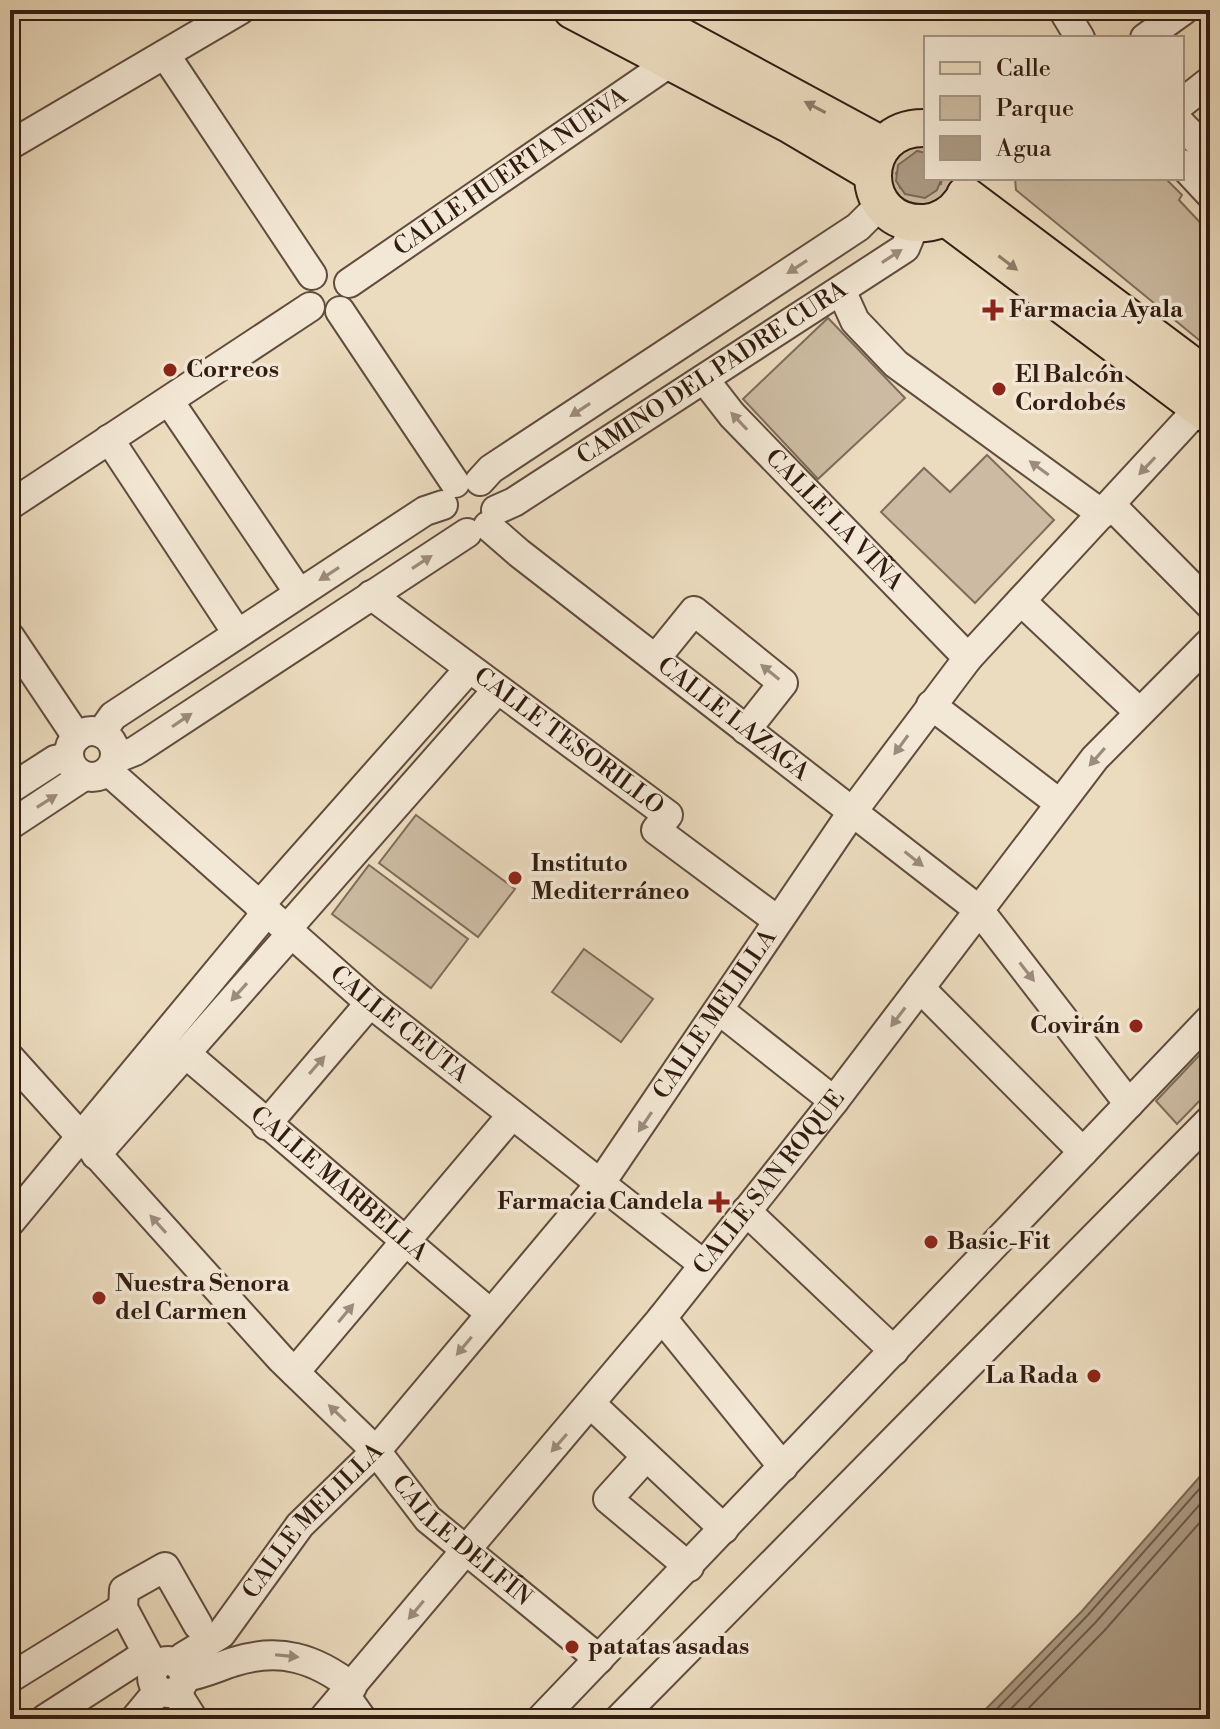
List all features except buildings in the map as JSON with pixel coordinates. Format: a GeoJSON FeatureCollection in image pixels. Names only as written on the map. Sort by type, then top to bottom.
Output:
{"type":"FeatureCollection","features":[{"type":"Feature","properties":{"kind":"main road"},"geometry":{"type":"LineString","coordinates":[[572,10],[879,174]]}},
{"type":"Feature","properties":{"kind":"main road"},"geometry":{"type":"LineString","coordinates":[[632,10],[879,174],[902,220],[948,204],[1207,400]]}},
{"type":"Feature","properties":{"kind":"main road"},"geometry":{"type":"LineString","coordinates":[[879,174],[908,129],[924,128]]}},
{"type":"Feature","properties":{"kind":"street"},"geometry":{"type":"LineString","coordinates":[[10,145],[240,10]]}},
{"type":"Feature","properties":{"kind":"street"},"geometry":{"type":"LineString","coordinates":[[1063,10],[1079,36]]}},
{"type":"Feature","properties":{"kind":"street"},"geometry":{"type":"LineString","coordinates":[[1148,36],[1184,10]]}},
{"type":"Feature","properties":{"kind":"street"},"geometry":{"type":"LineString","coordinates":[[166,56],[312,275]]}},
{"type":"Feature","properties":{"kind":"street","name":"CALLE HUERTA NUEVA"},"geometry":{"type":"LineString","coordinates":[[349,283],[672,61]]}},
{"type":"Feature","properties":{"kind":"street"},"geometry":{"type":"LineString","coordinates":[[1184,101],[1210,81]]}},
{"type":"Feature","properties":{"kind":"street"},"geometry":{"type":"LineString","coordinates":[[1184,127],[1210,154]]}},
{"type":"Feature","properties":{"kind":"street"},"geometry":{"type":"LineString","coordinates":[[1184,166],[1210,194]]}},
{"type":"Feature","properties":{"kind":"street","name":"CAMINO DEL PADRE CURA"},"geometry":{"type":"LineString","coordinates":[[10,825],[92,755],[113,716],[858,227],[879,174]]}},
{"type":"Feature","properties":{"kind":"street","name":"CAMINO DEL PADRE CURA"},"geometry":{"type":"LineString","coordinates":[[10,789],[55,760],[135,751],[905,248],[948,204]]}},
{"type":"Feature","properties":{"kind":"street"},"geometry":{"type":"LineString","coordinates":[[320,271],[337,271],[349,283],[350,299],[340,311],[328,315],[310,307],[305,291],[312,275],[320,271]]}},
{"type":"Feature","properties":{"kind":"street"},"geometry":{"type":"LineString","coordinates":[[841,290],[855,321],[896,364],[1107,510],[1210,605]]}},
{"type":"Feature","properties":{"kind":"street"},"geometry":{"type":"LineString","coordinates":[[10,505],[310,307]]}},
{"type":"Feature","properties":{"kind":"street"},"geometry":{"type":"LineString","coordinates":[[340,311],[459,490],[452,526],[484,523],[493,493],[459,490]]}},
{"type":"Feature","properties":{"kind":"street","name":"CALLE LA VIÑA"},"geometry":{"type":"LineString","coordinates":[[704,379],[732,415],[968,658]]}},
{"type":"Feature","properties":{"kind":"street","name":"CALLE MELILLA"},"geometry":{"type":"LineString","coordinates":[[166,1674],[209,1630],[300,1525],[376,1451],[600,1184],[777,920],[931,705],[968,658],[1207,400]]}},
{"type":"Feature","properties":{"kind":"street"},"geometry":{"type":"LineString","coordinates":[[169,401],[299,593]]}},
{"type":"Feature","properties":{"kind":"street"},"geometry":{"type":"LineString","coordinates":[[109,439],[237,633]]}},
{"type":"Feature","properties":{"kind":"street","name":"CALLE LAZAGA"},"geometry":{"type":"LineString","coordinates":[[484,523],[979,910],[1129,1104]]}},
{"type":"Feature","properties":{"kind":"street","name":"CALLE TESORILLO"},"geometry":{"type":"LineString","coordinates":[[371,595],[668,815],[656,830],[777,920]]}},
{"type":"Feature","properties":{"kind":"street"},"geometry":{"type":"LineString","coordinates":[[1021,601],[1139,712]]}},
{"type":"Feature","properties":{"kind":"street"},"geometry":{"type":"LineString","coordinates":[[656,658],[694,611],[783,683],[746,730]]}},
{"type":"Feature","properties":{"kind":"street","name":"CALLE CEUTA"},"geometry":{"type":"LineString","coordinates":[[10,637],[92,755],[370,1003],[703,1264]]}},
{"type":"Feature","properties":{"kind":"street","name":"CALLE SAN ROQUE"},"geometry":{"type":"LineString","coordinates":[[323,1719],[592,1405],[662,1318],[834,1101],[1095,758],[1139,712],[1208,649]]}},
{"type":"Feature","properties":{"kind":"street"},"geometry":{"type":"LineString","coordinates":[[10,1222],[185,1053],[276,920],[461,664]]}},
{"type":"Feature","properties":{"kind":"street"},"geometry":{"type":"LineString","coordinates":[[88,1146],[276,920],[497,690]]}},
{"type":"Feature","properties":{"kind":"street"},"geometry":{"type":"LineString","coordinates":[[931,705],[1059,803]]}},
{"type":"Feature","properties":{"kind":"street"},"geometry":{"type":"LineString","coordinates":[[920,988],[1083,1152]]}},
{"type":"Feature","properties":{"kind":"street"},"geometry":{"type":"LineString","coordinates":[[266,1125],[370,1003]]}},
{"type":"Feature","properties":{"kind":"street"},"geometry":{"type":"LineString","coordinates":[[719,1010],[834,1101]]}},
{"type":"Feature","properties":{"kind":"street"},"geometry":{"type":"LineString","coordinates":[[541,1719],[1210,1019]]}},
{"type":"Feature","properties":{"kind":"street","name":"CALLE MARBELLA"},"geometry":{"type":"LineString","coordinates":[[185,1053],[491,1314]]}},
{"type":"Feature","properties":{"kind":"street","name":"CALLE DELFÍN"},"geometry":{"type":"LineString","coordinates":[[10,1058],[295,1372],[376,1451],[428,1519],[599,1659]]}},
{"type":"Feature","properties":{"kind":"street"},"geometry":{"type":"LineString","coordinates":[[295,1372],[512,1115]]}},
{"type":"Feature","properties":{"kind":"street"},"geometry":{"type":"LineString","coordinates":[[619,1719],[1210,1120]]}},
{"type":"Feature","properties":{"kind":"street"},"geometry":{"type":"LineString","coordinates":[[746,1211],[894,1351]]}},
{"type":"Feature","properties":{"kind":"street"},"geometry":{"type":"LineString","coordinates":[[662,1318],[783,1467]]}},
{"type":"Feature","properties":{"kind":"street"},"geometry":{"type":"LineString","coordinates":[[592,1405],[724,1529]]}},
{"type":"Feature","properties":{"kind":"street"},"geometry":{"type":"LineString","coordinates":[[645,1458],[608,1499],[689,1567]]}},
{"type":"Feature","properties":{"kind":"street"},"geometry":{"type":"LineString","coordinates":[[10,1678],[165,1567],[234,1661]]}},
{"type":"Feature","properties":{"kind":"street"},"geometry":{"type":"LineString","coordinates":[[124,1599],[193,1719]]}},
{"type":"Feature","properties":{"kind":"street"},"geometry":{"type":"LineString","coordinates":[[45,1719],[166,1674],[277,1654],[301,1657],[328,1669],[348,1691],[362,1719]]}},
{"type":"Feature","properties":{"kind":"street"},"geometry":{"type":"LineString","coordinates":[[135,1719],[166,1674]]}},
{"type":"Feature","properties":{"kind":"green space"},"geometry":{"type":"Polygon","coordinates":[[[924,143],[924,153],[917,151],[896,173],[900,188],[952,180],[950,190],[937,203],[919,205],[891,191],[892,162],[906,150],[924,143]]]}},
{"type":"Feature","properties":{"kind":"green space"},"geometry":{"type":"Polygon","coordinates":[[[1015,180],[1167,180],[1182,195],[1179,200],[1210,233],[1210,349],[1016,190],[1015,180]]]}},
{"type":"Feature","properties":{"kind":"green space"},"geometry":{"type":"Polygon","coordinates":[[[828,318],[905,398],[818,479],[743,399],[828,318]]]}},
{"type":"Feature","properties":{"kind":"green space"},"geometry":{"type":"Polygon","coordinates":[[[987,455],[1054,520],[975,603],[881,512],[924,468],[950,492],[987,455]]]}},
{"type":"Feature","properties":{"kind":"green space"},"geometry":{"type":"Polygon","coordinates":[[[416,815],[515,889],[478,937],[379,863],[416,815]]]}},
{"type":"Feature","properties":{"kind":"green space"},"geometry":{"type":"Polygon","coordinates":[[[369,865],[468,939],[431,988],[332,914],[369,865]]]}},
{"type":"Feature","properties":{"kind":"green space"},"geometry":{"type":"Polygon","coordinates":[[[584,949],[653,999],[621,1042],[552,992],[584,949]]]}},
{"type":"Feature","properties":{"kind":"green space"},"geometry":{"type":"Polygon","coordinates":[[[1210,1044],[1210,1090],[1177,1124],[1156,1101],[1210,1044]]]}},
{"type":"Feature","properties":{"kind":"water"},"geometry":{"type":"Polygon","coordinates":[[[917,151],[924,153],[924,180],[941,180],[937,190],[925,198],[905,194],[896,181],[898,165],[917,151]]]}},
{"type":"Feature","properties":{"kind":"water"},"geometry":{"type":"Polygon","coordinates":[[[1210,1465],[1210,1719],[976,1719],[1082,1611],[1210,1465]]]}},
{"type":"Feature","properties":{"kind":"place","name":"Farmacia Ayala"},"geometry":{"type":"Point","coordinates":[993,310]}},
{"type":"Feature","properties":{"kind":"place","name":"Correos"},"geometry":{"type":"Point","coordinates":[170,370]}},
{"type":"Feature","properties":{"kind":"place","name":"El Balcón Cordobés"},"geometry":{"type":"Point","coordinates":[999,389]}},
{"type":"Feature","properties":{"kind":"place","name":"Instituto Mediterráneo"},"geometry":{"type":"Point","coordinates":[515,878]}},
{"type":"Feature","properties":{"kind":"place","name":"Covirán"},"geometry":{"type":"Point","coordinates":[1136,1026]}},
{"type":"Feature","properties":{"kind":"place","name":"Farmacia Candela"},"geometry":{"type":"Point","coordinates":[719,1202]}},
{"type":"Feature","properties":{"kind":"place","name":"Basic-Fit"},"geometry":{"type":"Point","coordinates":[931,1242]}},
{"type":"Feature","properties":{"kind":"place","name":"Nuestra Senora del Carmen"},"geometry":{"type":"Point","coordinates":[99,1298]}},
{"type":"Feature","properties":{"kind":"place","name":"La Rada"},"geometry":{"type":"Point","coordinates":[1094,1376]}},
{"type":"Feature","properties":{"kind":"place","name":"patatas asadas"},"geometry":{"type":"Point","coordinates":[572,1647]}}]}
